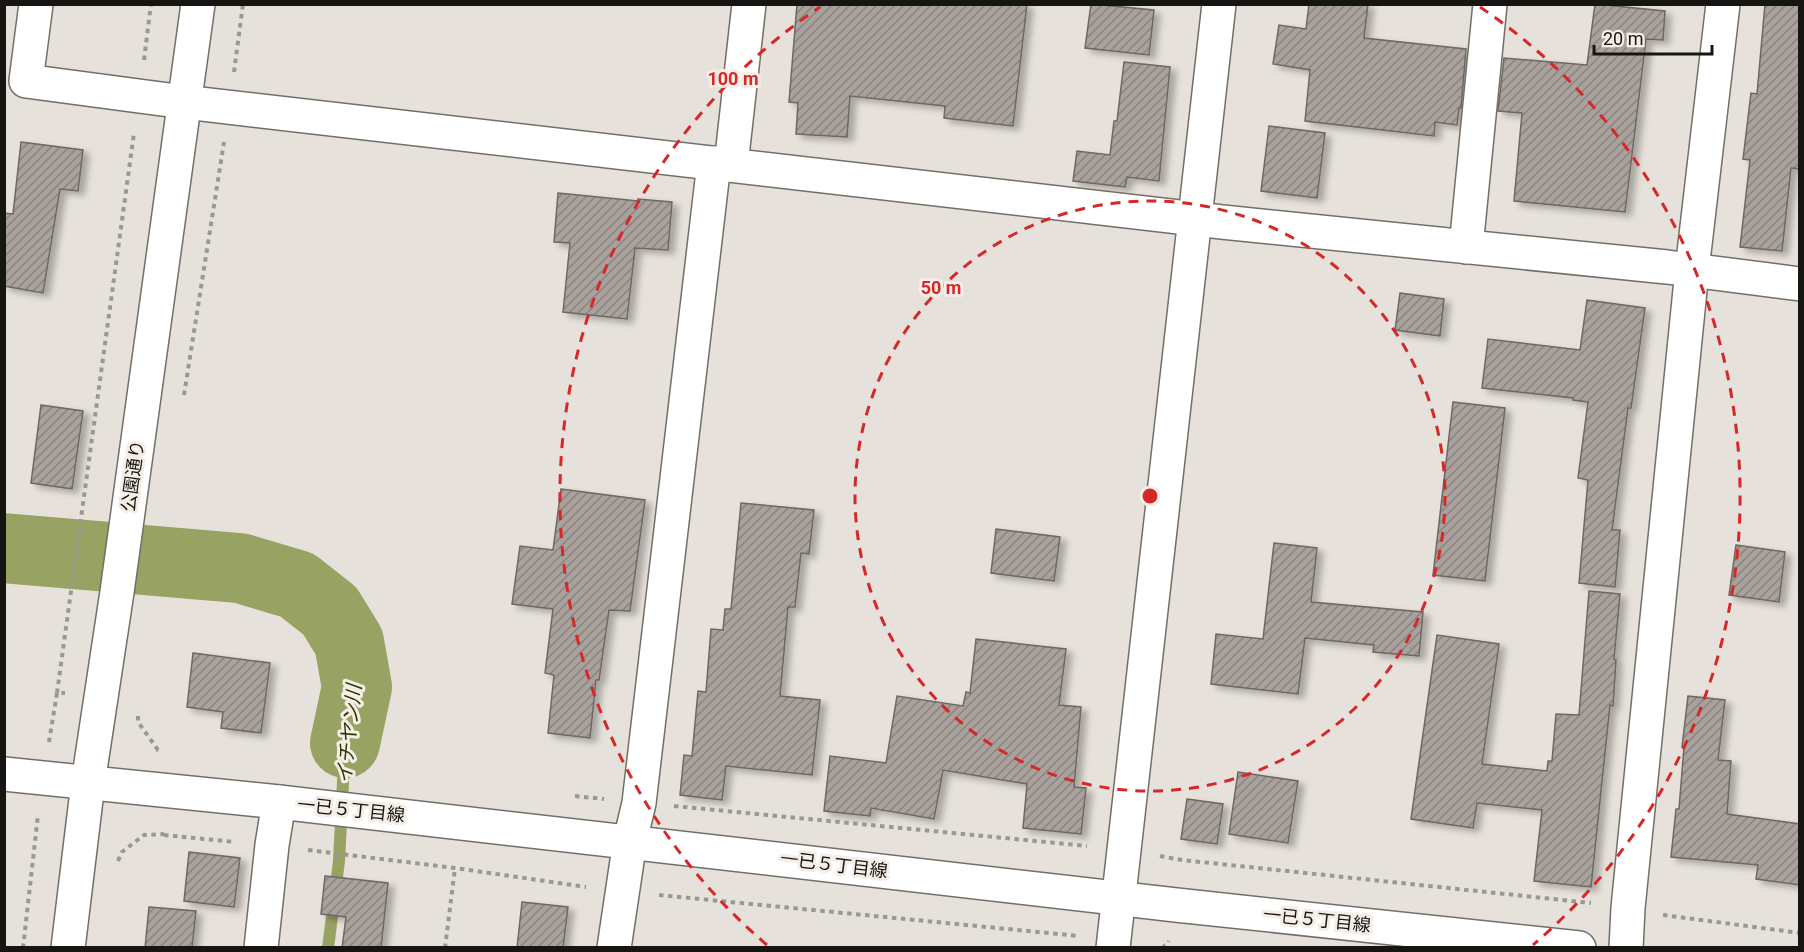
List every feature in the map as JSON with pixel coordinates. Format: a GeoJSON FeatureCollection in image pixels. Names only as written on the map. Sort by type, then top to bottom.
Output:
{"type":"FeatureCollection","features":[{"type":"Feature","properties":{"kind":"street"},"geometry":{"type":"LineString","coordinates":[[36,4],[26,81],[184,102],[722,164],[1194,218],[1692,270],[1800,284]]}},
{"type":"Feature","properties":{"kind":"street","name":"公園通り"},"geometry":{"type":"LineString","coordinates":[[68,948],[88,783],[117,592],[198,4]]}},
{"type":"Feature","properties":{"kind":"street"},"geometry":{"type":"LineString","coordinates":[[614,948],[630,841],[639,802],[722,164],[749,4]]}},
{"type":"Feature","properties":{"kind":"street"},"geometry":{"type":"LineString","coordinates":[[1113,948],[1219,4]]}},
{"type":"Feature","properties":{"kind":"street"},"geometry":{"type":"LineString","coordinates":[[1466,247],[1490,4]]}},
{"type":"Feature","properties":{"kind":"street"},"geometry":{"type":"LineString","coordinates":[[1626,948],[1692,270],[1723,4]]}},
{"type":"Feature","properties":{"kind":"street","name":"一已５丁目線"},"geometry":{"type":"LineString","coordinates":[[4,774],[279,802],[1176,905],[1579,948]]}},
{"type":"Feature","properties":{"kind":"street"},"geometry":{"type":"LineString","coordinates":[[261,948],[279,802]]}},
{"type":"Feature","properties":{"kind":"path"},"geometry":{"type":"LineString","coordinates":[[57,693],[151,4]]}},
{"type":"Feature","properties":{"kind":"path"},"geometry":{"type":"LineString","coordinates":[[184,400],[243,4]]}},
{"type":"Feature","properties":{"kind":"path"},"geometry":{"type":"LineString","coordinates":[[567,795],[1124,851],[1182,860],[1629,908],[1656,914],[1800,933]]}},
{"type":"Feature","properties":{"kind":"path"},"geometry":{"type":"LineString","coordinates":[[23,948],[33,862]]}},
{"type":"Feature","properties":{"kind":"path"},"geometry":{"type":"LineString","coordinates":[[445,948],[455,868]]}},
{"type":"Feature","properties":{"kind":"building"},"geometry":{"type":"Polygon","coordinates":[[[797,4],[1027,4],[1013,126],[944,118],[945,106],[850,96],[847,137],[796,134],[798,103],[789,102],[797,4]]]}},
{"type":"Feature","properties":{"kind":"building"},"geometry":{"type":"Polygon","coordinates":[[[1091,4],[1154,10],[1149,55],[1085,48],[1091,4]]]}},
{"type":"Feature","properties":{"kind":"building"},"geometry":{"type":"Polygon","coordinates":[[[1309,4],[1368,4],[1364,38],[1466,49],[1461,108],[1459,108],[1457,125],[1435,122],[1434,136],[1305,121],[1310,70],[1273,64],[1279,25],[1306,29],[1309,4]]]}},
{"type":"Feature","properties":{"kind":"building"},"geometry":{"type":"Polygon","coordinates":[[[1595,4],[1665,11],[1663,40],[1646,39],[1625,212],[1514,201],[1522,113],[1498,111],[1504,58],[1587,65],[1595,4]]]}},
{"type":"Feature","properties":{"kind":"building"},"geometry":{"type":"Polygon","coordinates":[[[1765,4],[1800,4],[1800,169],[1791,168],[1782,251],[1740,247],[1750,160],[1743,159],[1751,93],[1757,94],[1765,4]]]}},
{"type":"Feature","properties":{"kind":"building"},"geometry":{"type":"Polygon","coordinates":[[[1124,62],[1170,67],[1159,181],[1127,177],[1125,187],[1073,181],[1077,151],[1110,155],[1114,121],[1117,121],[1124,62]]]}},
{"type":"Feature","properties":{"kind":"building"},"geometry":{"type":"Polygon","coordinates":[[[1269,126],[1325,133],[1317,198],[1261,191],[1269,126]]]}},
{"type":"Feature","properties":{"kind":"building"},"geometry":{"type":"Polygon","coordinates":[[[21,142],[83,150],[78,191],[60,189],[43,293],[4,286],[4,213],[13,214],[21,142]]]}},
{"type":"Feature","properties":{"kind":"building"},"geometry":{"type":"Polygon","coordinates":[[[558,193],[672,202],[668,250],[635,248],[627,319],[563,312],[570,243],[554,242],[558,193]]]}},
{"type":"Feature","properties":{"kind":"building"},"geometry":{"type":"Polygon","coordinates":[[[1400,293],[1444,299],[1440,336],[1395,330],[1400,293]]]}},
{"type":"Feature","properties":{"kind":"building"},"geometry":{"type":"Polygon","coordinates":[[[1587,300],[1645,308],[1631,408],[1628,408],[1612,530],[1620,530],[1615,587],[1579,583],[1588,480],[1578,478],[1588,402],[1573,400],[1573,398],[1482,388],[1488,339],[1580,350],[1587,300]]]}},
{"type":"Feature","properties":{"kind":"building"},"geometry":{"type":"Polygon","coordinates":[[[1453,402],[1505,408],[1485,581],[1433,575],[1453,402]]]}},
{"type":"Feature","properties":{"kind":"building"},"geometry":{"type":"Polygon","coordinates":[[[41,405],[83,411],[72,489],[31,483],[41,405]]]}},
{"type":"Feature","properties":{"kind":"building"},"geometry":{"type":"Polygon","coordinates":[[[561,489],[645,500],[630,611],[609,610],[599,680],[596,680],[590,738],[548,733],[554,675],[545,673],[553,609],[512,604],[520,546],[553,550],[561,489]]]}},
{"type":"Feature","properties":{"kind":"building"},"geometry":{"type":"Polygon","coordinates":[[[741,503],[814,510],[809,554],[801,553],[795,607],[788,607],[780,696],[820,700],[812,775],[726,766],[722,800],[680,795],[684,755],[692,756],[698,691],[706,692],[711,629],[723,630],[725,609],[731,609],[741,503]]]}},
{"type":"Feature","properties":{"kind":"building"},"geometry":{"type":"Polygon","coordinates":[[[996,529],[1060,537],[1054,581],[991,573],[996,529]]]}},
{"type":"Feature","properties":{"kind":"building"},"geometry":{"type":"Polygon","coordinates":[[[1274,543],[1317,548],[1311,602],[1423,612],[1419,656],[1373,652],[1374,645],[1305,638],[1298,694],[1211,684],[1216,634],[1263,639],[1274,543]]]}},
{"type":"Feature","properties":{"kind":"building"},"geometry":{"type":"Polygon","coordinates":[[[1736,545],[1785,552],[1779,602],[1729,595],[1736,545]]]}},
{"type":"Feature","properties":{"kind":"building"},"geometry":{"type":"Polygon","coordinates":[[[1589,591],[1620,594],[1614,659],[1616,660],[1613,706],[1610,705],[1591,887],[1534,881],[1542,810],[1477,803],[1473,828],[1411,819],[1437,635],[1499,644],[1482,764],[1547,771],[1548,761],[1552,761],[1556,714],[1579,715],[1589,591]]]}},
{"type":"Feature","properties":{"kind":"building"},"geometry":{"type":"Polygon","coordinates":[[[976,639],[1066,649],[1059,705],[1081,707],[1074,787],[1086,788],[1081,834],[1023,828],[1027,784],[943,770],[934,819],[871,808],[870,816],[824,811],[830,756],[886,763],[897,696],[963,706],[966,692],[970,693],[976,639]]]}},
{"type":"Feature","properties":{"kind":"building"},"geometry":{"type":"Polygon","coordinates":[[[193,653],[270,663],[261,733],[221,728],[223,712],[187,707],[193,653]]]}},
{"type":"Feature","properties":{"kind":"building"},"geometry":{"type":"Polygon","coordinates":[[[1688,696],[1725,700],[1718,760],[1731,761],[1727,814],[1800,824],[1800,885],[1756,879],[1758,865],[1671,857],[1676,809],[1679,809],[1684,747],[1682,747],[1688,696]]]}},
{"type":"Feature","properties":{"kind":"building"},"geometry":{"type":"Polygon","coordinates":[[[1238,772],[1298,781],[1288,843],[1229,834],[1238,772]]]}},
{"type":"Feature","properties":{"kind":"building"},"geometry":{"type":"Polygon","coordinates":[[[1187,799],[1223,804],[1217,844],[1181,839],[1187,799]]]}},
{"type":"Feature","properties":{"kind":"building"},"geometry":{"type":"Polygon","coordinates":[[[189,852],[240,858],[234,907],[184,901],[189,852]]]}},
{"type":"Feature","properties":{"kind":"building"},"geometry":{"type":"Polygon","coordinates":[[[325,876],[388,883],[381,948],[342,948],[346,917],[321,914],[325,876]]]}},
{"type":"Feature","properties":{"kind":"building"},"geometry":{"type":"Polygon","coordinates":[[[522,902],[568,907],[563,948],[517,948],[522,902]]]}},
{"type":"Feature","properties":{"kind":"building"},"geometry":{"type":"Polygon","coordinates":[[[149,907],[196,911],[192,948],[145,948],[149,907]]]}},
{"type":"Feature","properties":{"kind":"waterway","name":"イチヤン川"},"geometry":{"type":"LineString","coordinates":[[4,548],[240,568],[297,585],[330,611],[349,642],[357,687],[345,743]]}},
{"type":"Feature","properties":{"kind":"waterway","name":"イチヤン川"},"geometry":{"type":"LineString","coordinates":[[328,948],[339,861],[345,743]]}}]}
